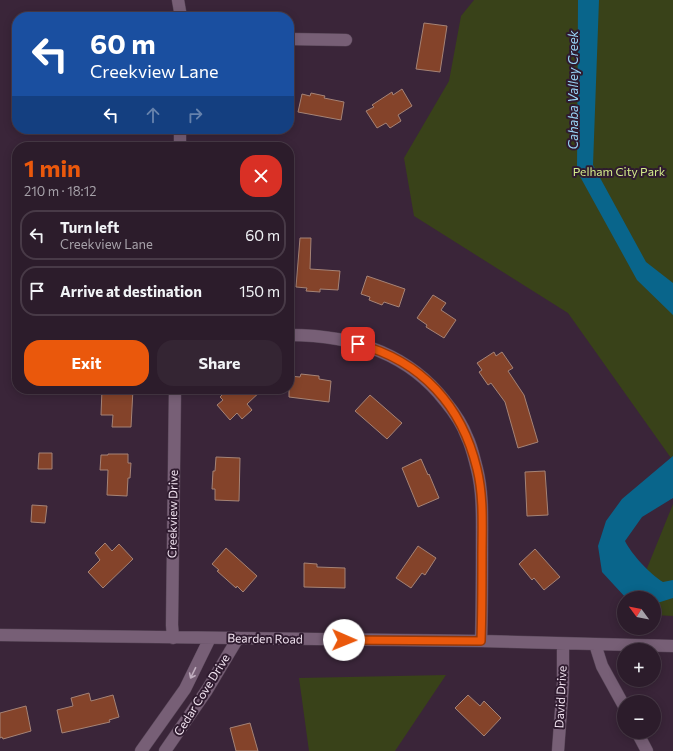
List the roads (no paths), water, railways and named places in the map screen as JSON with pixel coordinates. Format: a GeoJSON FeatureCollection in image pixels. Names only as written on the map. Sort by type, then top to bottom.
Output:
{"type":"FeatureCollection","features":[{"type":"Feature","properties":{"kind":"street"},"geometry":{"type":"LineString","coordinates":[[178,0],[180,12]]}},
{"type":"Feature","properties":{"kind":"street"},"geometry":{"type":"LineString","coordinates":[[294,39],[346,40]]}},
{"type":"Feature","properties":{"kind":"street"},"geometry":{"type":"LineString","coordinates":[[294,335],[327,337],[368,347],[390,355],[406,364],[436,388],[456,415],[468,437],[477,470],[482,507],[481,641]]}},
{"type":"Feature","properties":{"kind":"street","name":"Creekview Drive"},"geometry":{"type":"LineString","coordinates":[[174,638],[172,625],[175,394]]}},
{"type":"Feature","properties":{"kind":"street","name":"Bearden Road"},"geometry":{"type":"LineString","coordinates":[[0,635],[481,641],[673,646]]}},
{"type":"Feature","properties":{"kind":"street","name":"Cedar Cove Drive"},"geometry":{"type":"LineString","coordinates":[[141,751],[185,689],[210,638]]}},
{"type":"Feature","properties":{"kind":"street","name":"Cedar Cove Drive"},"geometry":{"type":"LineString","coordinates":[[165,751],[207,690],[238,638]]}},
{"type":"Feature","properties":{"kind":"street","name":"David Drive"},"geometry":{"type":"LineString","coordinates":[[558,751],[563,683],[563,644]]}},
{"type":"Feature","properties":{"kind":"street"},"geometry":{"type":"LineString","coordinates":[[595,644],[602,666],[618,695]]}},
{"type":"Feature","properties":{"kind":"street"},"geometry":{"type":"LineString","coordinates":[[641,739],[647,751]]}},
{"type":"Feature","properties":{"kind":"water"},"geometry":{"type":"Polygon","coordinates":[[[578,0],[599,0],[593,165],[646,262],[673,283],[673,315],[637,280],[577,171],[578,0]]]}},
{"type":"Feature","properties":{"kind":"water"},"geometry":{"type":"Polygon","coordinates":[[[673,456],[673,498],[642,517],[625,541],[642,564],[653,574],[663,582],[673,580],[673,598],[661,602],[661,591],[620,591],[602,572],[598,546],[606,521],[622,499],[673,456]]]}},
{"type":"Feature","properties":{"kind":"water label","name":"Cahaba Valley Creek"},"geometry":{"type":"Point","coordinates":[573,90]}},
{"type":"Feature","properties":{"kind":"park label","name":"Pelham City Park"},"geometry":{"type":"Point","coordinates":[619,172]}}]}
